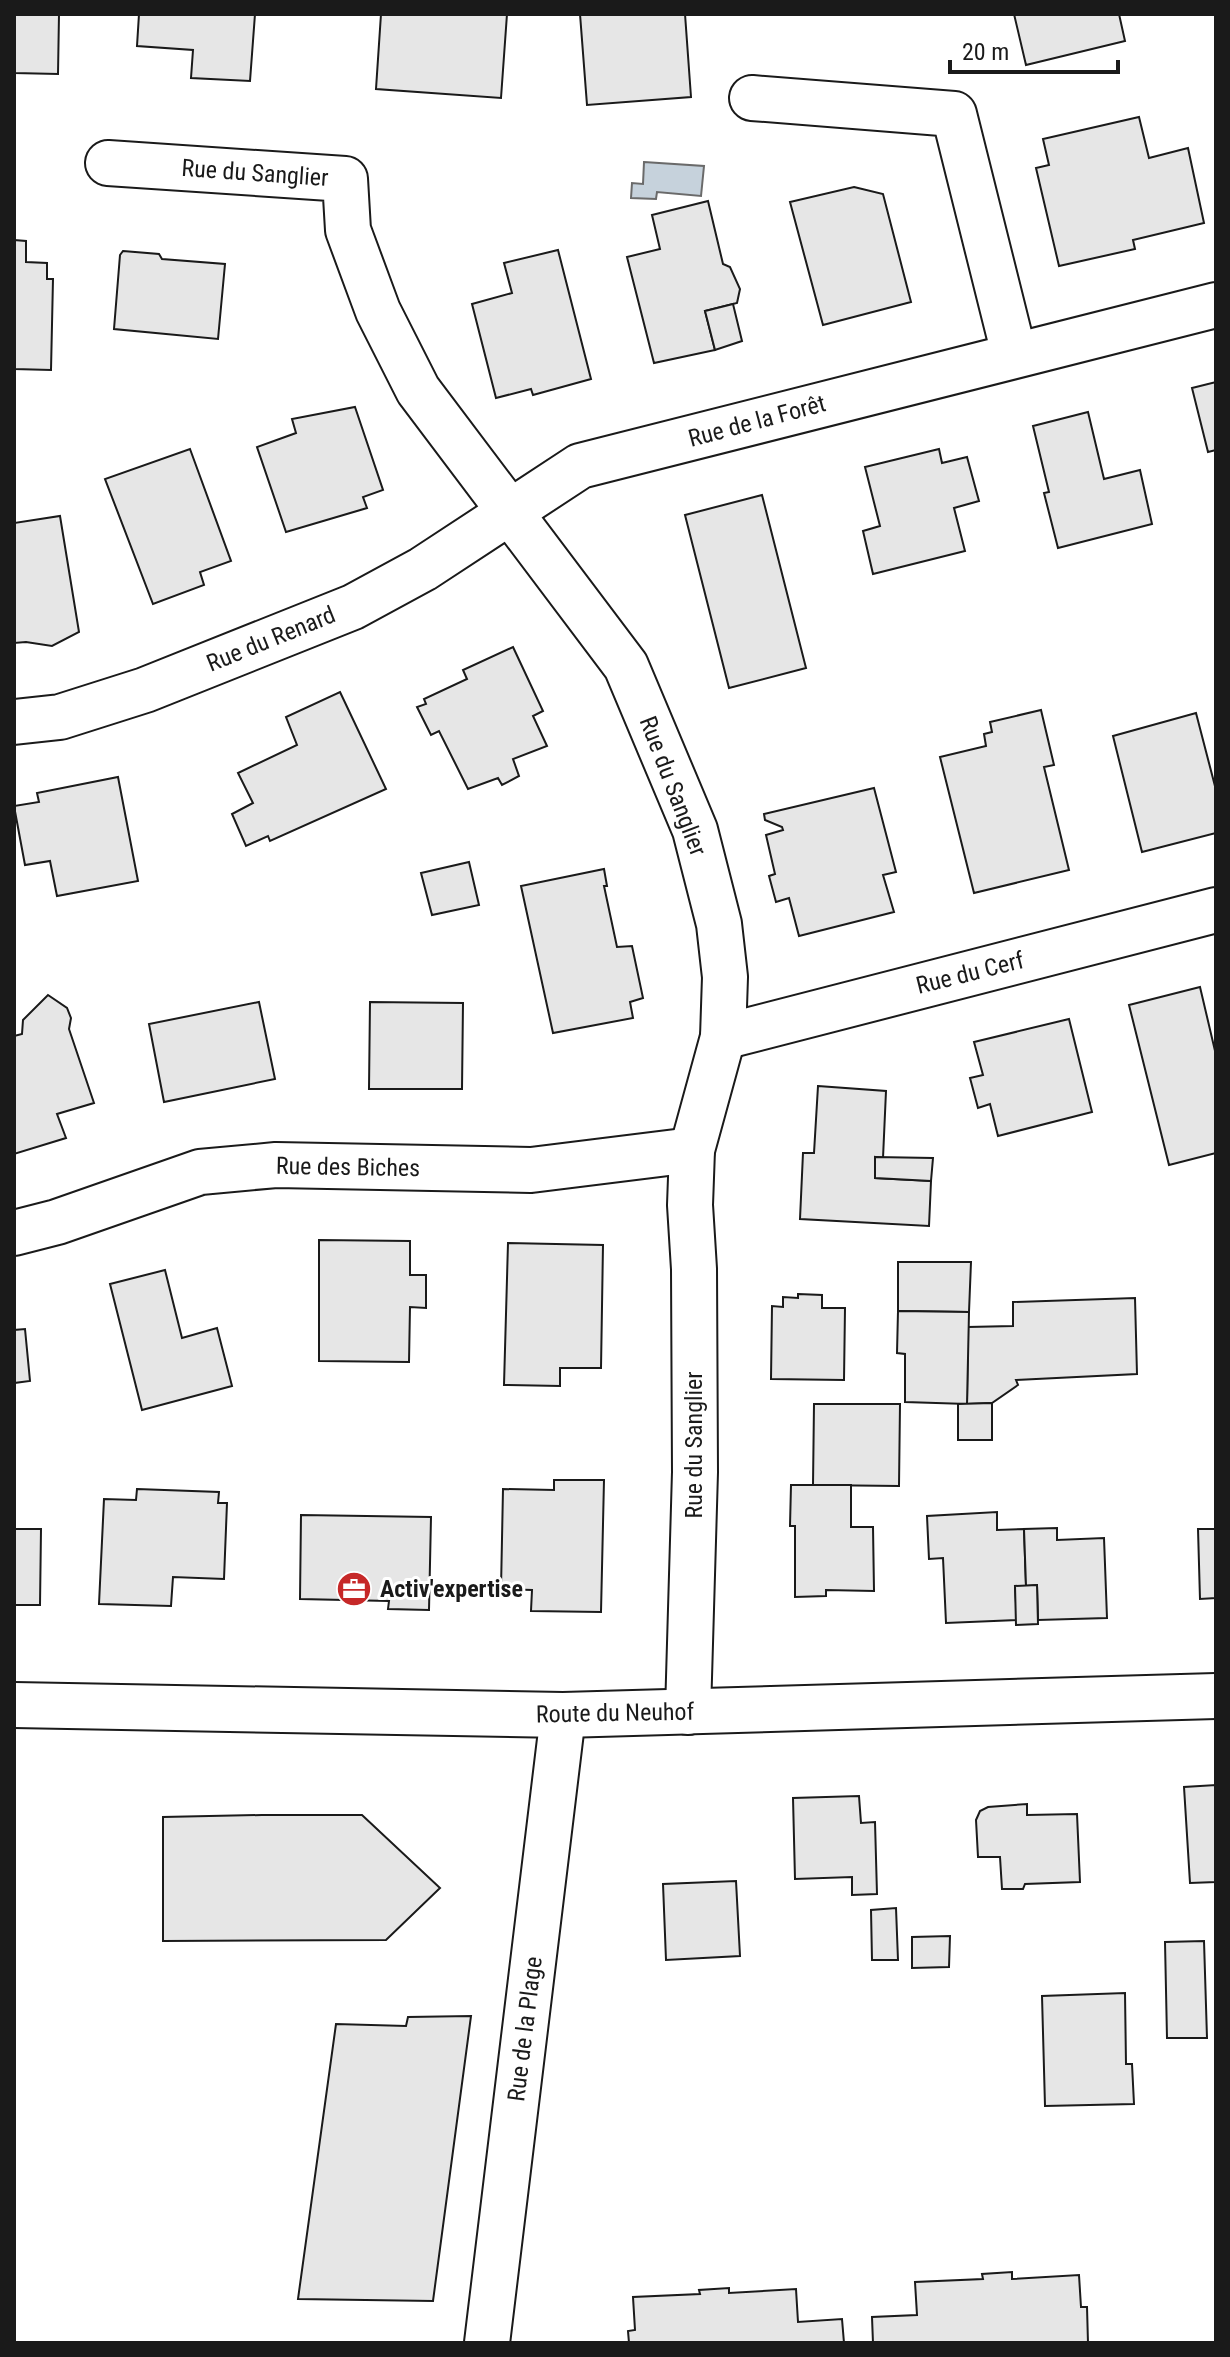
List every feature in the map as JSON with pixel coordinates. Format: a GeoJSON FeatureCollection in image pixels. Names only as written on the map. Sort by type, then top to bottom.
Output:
{"type":"FeatureCollection","features":[{"type":"Feature","properties":{"kind":"street"},"geometry":{"type":"LineString","coordinates":[[752,98],[954,114],[1014,354]]}},
{"type":"Feature","properties":{"kind":"street","name":"Rue du Sanglier"},"geometry":{"type":"LineString","coordinates":[[108,163],[345,179],[348,230],[378,311],[418,390],[626,666],[695,830],[719,924],[725,977],[723,1037],[692,1150],[690,1205],[694,1269],[695,1472],[688,1712]]}},
{"type":"Feature","properties":{"kind":"street","name":"Rue de la Forêt"},"geometry":{"type":"LineString","coordinates":[[510,512],[580,466],[1216,305]]}},
{"type":"Feature","properties":{"kind":"street","name":"Rue du Renard"},"geometry":{"type":"LineString","coordinates":[[14,722],[60,717],[145,690],[353,607],[423,569],[510,512]]}},
{"type":"Feature","properties":{"kind":"street","name":"Rue du Cerf"},"geometry":{"type":"LineString","coordinates":[[723,1037],[1216,910]]}},
{"type":"Feature","properties":{"kind":"street","name":"Rue des Biches"},"geometry":{"type":"LineString","coordinates":[[14,1233],[57,1222],[200,1172],[276,1165],[531,1170],[692,1150]]}},
{"type":"Feature","properties":{"kind":"street","name":"Route du Neuhof"},"geometry":{"type":"LineString","coordinates":[[14,1705],[563,1715],[1216,1696]]}},
{"type":"Feature","properties":{"kind":"street","name":"Rue de la Plage"},"geometry":{"type":"LineString","coordinates":[[487,2343],[563,1715]]}},
{"type":"Feature","properties":{"kind":"shaded area"},"geometry":{"type":"Polygon","coordinates":[[[644,162],[704,166],[701,196],[657,192],[656,199],[631,198],[632,183],[643,184],[644,162]]]}},
{"type":"Feature","properties":{"kind":"building"},"geometry":{"type":"Polygon","coordinates":[[[14,14],[59,14],[58,74],[14,73],[14,14]]]}},
{"type":"Feature","properties":{"kind":"building"},"geometry":{"type":"Polygon","coordinates":[[[139,14],[255,14],[250,81],[191,78],[193,50],[137,46],[139,14]]]}},
{"type":"Feature","properties":{"kind":"building"},"geometry":{"type":"Polygon","coordinates":[[[381,14],[507,14],[501,98],[376,89],[381,14]]]}},
{"type":"Feature","properties":{"kind":"building"},"geometry":{"type":"Polygon","coordinates":[[[580,14],[685,14],[691,97],[587,105],[580,14]]]}},
{"type":"Feature","properties":{"kind":"building"},"geometry":{"type":"Polygon","coordinates":[[[1014,14],[1119,14],[1125,41],[1026,65],[1014,14]]]}},
{"type":"Feature","properties":{"kind":"building"},"geometry":{"type":"Polygon","coordinates":[[[1139,117],[1149,158],[1188,148],[1204,223],[1133,240],[1135,249],[1059,266],[1036,168],[1049,165],[1043,139],[1139,117]]]}},
{"type":"Feature","properties":{"kind":"building"},"geometry":{"type":"Polygon","coordinates":[[[854,187],[883,194],[911,302],[823,325],[790,202],[854,187]]]}},
{"type":"Feature","properties":{"kind":"building"},"geometry":{"type":"Polygon","coordinates":[[[708,201],[723,264],[730,267],[740,289],[737,303],[705,311],[715,350],[654,363],[627,257],[660,249],[652,215],[708,201]]]}},
{"type":"Feature","properties":{"kind":"building"},"geometry":{"type":"Polygon","coordinates":[[[14,240],[26,241],[26,262],[47,263],[47,279],[53,279],[51,370],[14,369],[14,240]]]}},
{"type":"Feature","properties":{"kind":"building"},"geometry":{"type":"Polygon","coordinates":[[[558,250],[591,379],[533,395],[531,389],[496,398],[472,304],[512,293],[504,263],[558,250]]]}},
{"type":"Feature","properties":{"kind":"building"},"geometry":{"type":"Polygon","coordinates":[[[123,251],[159,254],[162,259],[225,264],[218,339],[114,329],[120,255],[123,251]]]}},
{"type":"Feature","properties":{"kind":"building"},"geometry":{"type":"Polygon","coordinates":[[[733,304],[742,341],[715,350],[705,311],[733,304]]]}},
{"type":"Feature","properties":{"kind":"building"},"geometry":{"type":"Polygon","coordinates":[[[1216,382],[1216,450],[1208,452],[1192,388],[1216,382]]]}},
{"type":"Feature","properties":{"kind":"building"},"geometry":{"type":"Polygon","coordinates":[[[355,407],[383,490],[363,497],[367,508],[286,532],[257,447],[296,433],[292,419],[355,407]]]}},
{"type":"Feature","properties":{"kind":"building"},"geometry":{"type":"Polygon","coordinates":[[[1088,412],[1104,479],[1140,470],[1152,524],[1058,548],[1044,493],[1049,492],[1033,426],[1088,412]]]}},
{"type":"Feature","properties":{"kind":"building"},"geometry":{"type":"Polygon","coordinates":[[[190,449],[231,561],[200,572],[204,585],[153,604],[105,479],[190,449]]]}},
{"type":"Feature","properties":{"kind":"building"},"geometry":{"type":"Polygon","coordinates":[[[939,449],[942,463],[967,457],[979,501],[954,508],[965,551],[873,574],[863,531],[880,526],[865,467],[939,449]]]}},
{"type":"Feature","properties":{"kind":"building"},"geometry":{"type":"Polygon","coordinates":[[[762,495],[806,668],[729,688],[685,515],[762,495]]]}},
{"type":"Feature","properties":{"kind":"building"},"geometry":{"type":"Polygon","coordinates":[[[60,516],[79,632],[52,646],[14,643],[14,523],[60,516]]]}},
{"type":"Feature","properties":{"kind":"building"},"geometry":{"type":"Polygon","coordinates":[[[513,647],[543,711],[533,716],[547,746],[513,759],[519,776],[502,785],[498,778],[468,789],[439,731],[431,735],[417,707],[426,704],[424,699],[467,679],[463,670],[513,647]]]}},
{"type":"Feature","properties":{"kind":"building"},"geometry":{"type":"Polygon","coordinates":[[[340,692],[386,789],[270,841],[268,836],[246,846],[232,814],[253,803],[238,773],[297,745],[286,717],[340,692]]]}},
{"type":"Feature","properties":{"kind":"building"},"geometry":{"type":"Polygon","coordinates":[[[1041,710],[1054,765],[1044,767],[1069,870],[974,893],[940,757],[986,746],[984,734],[992,732],[990,722],[1041,710]]]}},
{"type":"Feature","properties":{"kind":"building"},"geometry":{"type":"Polygon","coordinates":[[[1196,713],[1216,790],[1216,833],[1142,852],[1113,736],[1196,713]]]}},
{"type":"Feature","properties":{"kind":"building"},"geometry":{"type":"Polygon","coordinates":[[[118,777],[138,881],[57,896],[50,861],[25,865],[14,806],[39,802],[37,793],[118,777]]]}},
{"type":"Feature","properties":{"kind":"building"},"geometry":{"type":"Polygon","coordinates":[[[874,788],[896,872],[883,875],[894,912],[799,936],[789,898],[776,902],[769,876],[775,874],[766,835],[783,830],[765,820],[764,814],[874,788]]]}},
{"type":"Feature","properties":{"kind":"building"},"geometry":{"type":"Polygon","coordinates":[[[469,862],[479,905],[432,915],[421,873],[469,862]]]}},
{"type":"Feature","properties":{"kind":"building"},"geometry":{"type":"Polygon","coordinates":[[[604,869],[607,886],[604,886],[617,947],[632,946],[643,998],[630,1002],[633,1018],[553,1033],[521,886],[604,869]]]}},
{"type":"Feature","properties":{"kind":"building"},"geometry":{"type":"Polygon","coordinates":[[[1200,987],[1216,1055],[1216,1153],[1169,1165],[1129,1005],[1200,987]]]}},
{"type":"Feature","properties":{"kind":"building"},"geometry":{"type":"Polygon","coordinates":[[[48,995],[67,1008],[71,1018],[69,1029],[94,1103],[57,1114],[66,1138],[14,1154],[14,1036],[22,1034],[23,1020],[48,995]]]}},
{"type":"Feature","properties":{"kind":"building"},"geometry":{"type":"Polygon","coordinates":[[[259,1002],[275,1079],[164,1102],[149,1024],[259,1002]]]}},
{"type":"Feature","properties":{"kind":"building"},"geometry":{"type":"Polygon","coordinates":[[[370,1002],[463,1003],[462,1089],[369,1089],[370,1002]]]}},
{"type":"Feature","properties":{"kind":"building"},"geometry":{"type":"Polygon","coordinates":[[[1069,1019],[1092,1112],[998,1136],[990,1104],[978,1108],[970,1078],[983,1075],[974,1042],[1069,1019]]]}},
{"type":"Feature","properties":{"kind":"building"},"geometry":{"type":"Polygon","coordinates":[[[818,1086],[886,1091],[883,1158],[875,1157],[875,1178],[931,1181],[929,1226],[800,1219],[803,1153],[814,1153],[818,1086]]]}},
{"type":"Feature","properties":{"kind":"building"},"geometry":{"type":"Polygon","coordinates":[[[875,1157],[933,1158],[931,1181],[875,1178],[875,1157]]]}},
{"type":"Feature","properties":{"kind":"building"},"geometry":{"type":"Polygon","coordinates":[[[319,1240],[410,1241],[410,1275],[426,1275],[426,1308],[410,1307],[409,1362],[319,1361],[319,1240]]]}},
{"type":"Feature","properties":{"kind":"building"},"geometry":{"type":"Polygon","coordinates":[[[508,1243],[603,1245],[601,1368],[560,1368],[560,1386],[504,1385],[508,1243]]]}},
{"type":"Feature","properties":{"kind":"building"},"geometry":{"type":"Polygon","coordinates":[[[898,1262],[971,1262],[969,1312],[898,1311],[898,1262]]]}},
{"type":"Feature","properties":{"kind":"building"},"geometry":{"type":"Polygon","coordinates":[[[165,1270],[182,1338],[217,1328],[232,1386],[142,1410],[110,1284],[165,1270]]]}},
{"type":"Feature","properties":{"kind":"building"},"geometry":{"type":"Polygon","coordinates":[[[798,1294],[822,1295],[822,1308],[845,1308],[844,1380],[771,1379],[772,1306],[783,1307],[783,1297],[798,1298],[798,1294]]]}},
{"type":"Feature","properties":{"kind":"building"},"geometry":{"type":"Polygon","coordinates":[[[1135,1298],[1137,1374],[1016,1380],[1018,1385],[992,1403],[967,1404],[968,1327],[1013,1326],[1013,1302],[1135,1298]]]}},
{"type":"Feature","properties":{"kind":"building"},"geometry":{"type":"Polygon","coordinates":[[[898,1311],[969,1312],[967,1404],[905,1402],[905,1354],[897,1353],[898,1311]]]}},
{"type":"Feature","properties":{"kind":"building"},"geometry":{"type":"Polygon","coordinates":[[[25,1329],[30,1381],[14,1383],[14,1330],[25,1329]]]}},
{"type":"Feature","properties":{"kind":"building"},"geometry":{"type":"Polygon","coordinates":[[[992,1403],[992,1440],[958,1440],[958,1404],[992,1403]]]}},
{"type":"Feature","properties":{"kind":"building"},"geometry":{"type":"Polygon","coordinates":[[[814,1404],[900,1404],[899,1486],[813,1485],[814,1404]]]}},
{"type":"Feature","properties":{"kind":"building"},"geometry":{"type":"Polygon","coordinates":[[[554,1480],[604,1480],[601,1612],[531,1611],[532,1590],[501,1589],[503,1489],[554,1490],[554,1480]]]}},
{"type":"Feature","properties":{"kind":"building"},"geometry":{"type":"Polygon","coordinates":[[[791,1485],[851,1485],[851,1527],[873,1527],[874,1591],[826,1590],[826,1596],[795,1597],[795,1526],[790,1526],[791,1485]]]}},
{"type":"Feature","properties":{"kind":"building"},"geometry":{"type":"Polygon","coordinates":[[[137,1489],[219,1492],[218,1503],[227,1503],[224,1579],[173,1577],[171,1606],[99,1604],[104,1499],[136,1500],[137,1489]]]}},
{"type":"Feature","properties":{"kind":"building"},"geometry":{"type":"Polygon","coordinates":[[[997,1512],[997,1530],[1024,1529],[1026,1586],[1015,1586],[1017,1620],[946,1623],[943,1558],[929,1559],[927,1516],[997,1512]]]}},
{"type":"Feature","properties":{"kind":"building"},"geometry":{"type":"Polygon","coordinates":[[[301,1515],[431,1517],[429,1610],[388,1609],[389,1601],[300,1599],[301,1515]]]}},
{"type":"Feature","properties":{"kind":"building"},"geometry":{"type":"Polygon","coordinates":[[[1057,1528],[1057,1540],[1104,1538],[1107,1618],[1038,1620],[1037,1585],[1026,1586],[1024,1529],[1057,1528]]]}},
{"type":"Feature","properties":{"kind":"building"},"geometry":{"type":"Polygon","coordinates":[[[14,1529],[41,1529],[40,1605],[14,1605],[14,1529]]]}},
{"type":"Feature","properties":{"kind":"building"},"geometry":{"type":"Polygon","coordinates":[[[1198,1529],[1216,1529],[1216,1598],[1200,1599],[1198,1529]]]}},
{"type":"Feature","properties":{"kind":"building"},"geometry":{"type":"Polygon","coordinates":[[[1037,1585],[1038,1624],[1016,1625],[1015,1586],[1037,1585]]]}},
{"type":"Feature","properties":{"kind":"building"},"geometry":{"type":"Polygon","coordinates":[[[1216,1785],[1216,1882],[1190,1883],[1184,1787],[1216,1785]]]}},
{"type":"Feature","properties":{"kind":"building"},"geometry":{"type":"Polygon","coordinates":[[[859,1796],[861,1823],[875,1822],[877,1894],[852,1895],[852,1877],[795,1879],[793,1798],[859,1796]]]}},
{"type":"Feature","properties":{"kind":"building"},"geometry":{"type":"Polygon","coordinates":[[[1027,1804],[1027,1815],[1077,1814],[1080,1882],[1025,1884],[1023,1889],[1002,1889],[1000,1857],[978,1857],[976,1820],[980,1811],[988,1807],[1027,1804]]]}},
{"type":"Feature","properties":{"kind":"building"},"geometry":{"type":"Polygon","coordinates":[[[362,1815],[440,1888],[386,1940],[163,1941],[163,1817],[362,1815]]]}},
{"type":"Feature","properties":{"kind":"building"},"geometry":{"type":"Polygon","coordinates":[[[736,1881],[740,1956],[666,1960],[663,1884],[736,1881]]]}},
{"type":"Feature","properties":{"kind":"building"},"geometry":{"type":"Polygon","coordinates":[[[896,1908],[898,1960],[872,1960],[871,1910],[896,1908]]]}},
{"type":"Feature","properties":{"kind":"building"},"geometry":{"type":"Polygon","coordinates":[[[950,1936],[949,1967],[912,1968],[912,1937],[950,1936]]]}},
{"type":"Feature","properties":{"kind":"building"},"geometry":{"type":"Polygon","coordinates":[[[1204,1941],[1207,2038],[1167,2038],[1165,1942],[1204,1941]]]}},
{"type":"Feature","properties":{"kind":"building"},"geometry":{"type":"Polygon","coordinates":[[[1125,1993],[1126,2064],[1132,2064],[1134,2104],[1045,2106],[1042,1996],[1125,1993]]]}},
{"type":"Feature","properties":{"kind":"building"},"geometry":{"type":"Polygon","coordinates":[[[471,2016],[433,2301],[298,2299],[336,2024],[406,2026],[408,2017],[471,2016]]]}},
{"type":"Feature","properties":{"kind":"building"},"geometry":{"type":"Polygon","coordinates":[[[1012,2272],[1012,2279],[1079,2275],[1081,2307],[1087,2307],[1088,2343],[873,2343],[872,2317],[917,2315],[915,2282],[983,2279],[982,2274],[1012,2272]]]}},
{"type":"Feature","properties":{"kind":"building"},"geometry":{"type":"Polygon","coordinates":[[[729,2288],[729,2293],[796,2289],[798,2322],[842,2319],[844,2343],[629,2343],[628,2331],[635,2330],[633,2297],[700,2294],[699,2290],[729,2288]]]}},
{"type":"Feature","properties":{"kind":"place","name":"Activ'expertise"},"geometry":{"type":"Point","coordinates":[354,1589]}}]}
